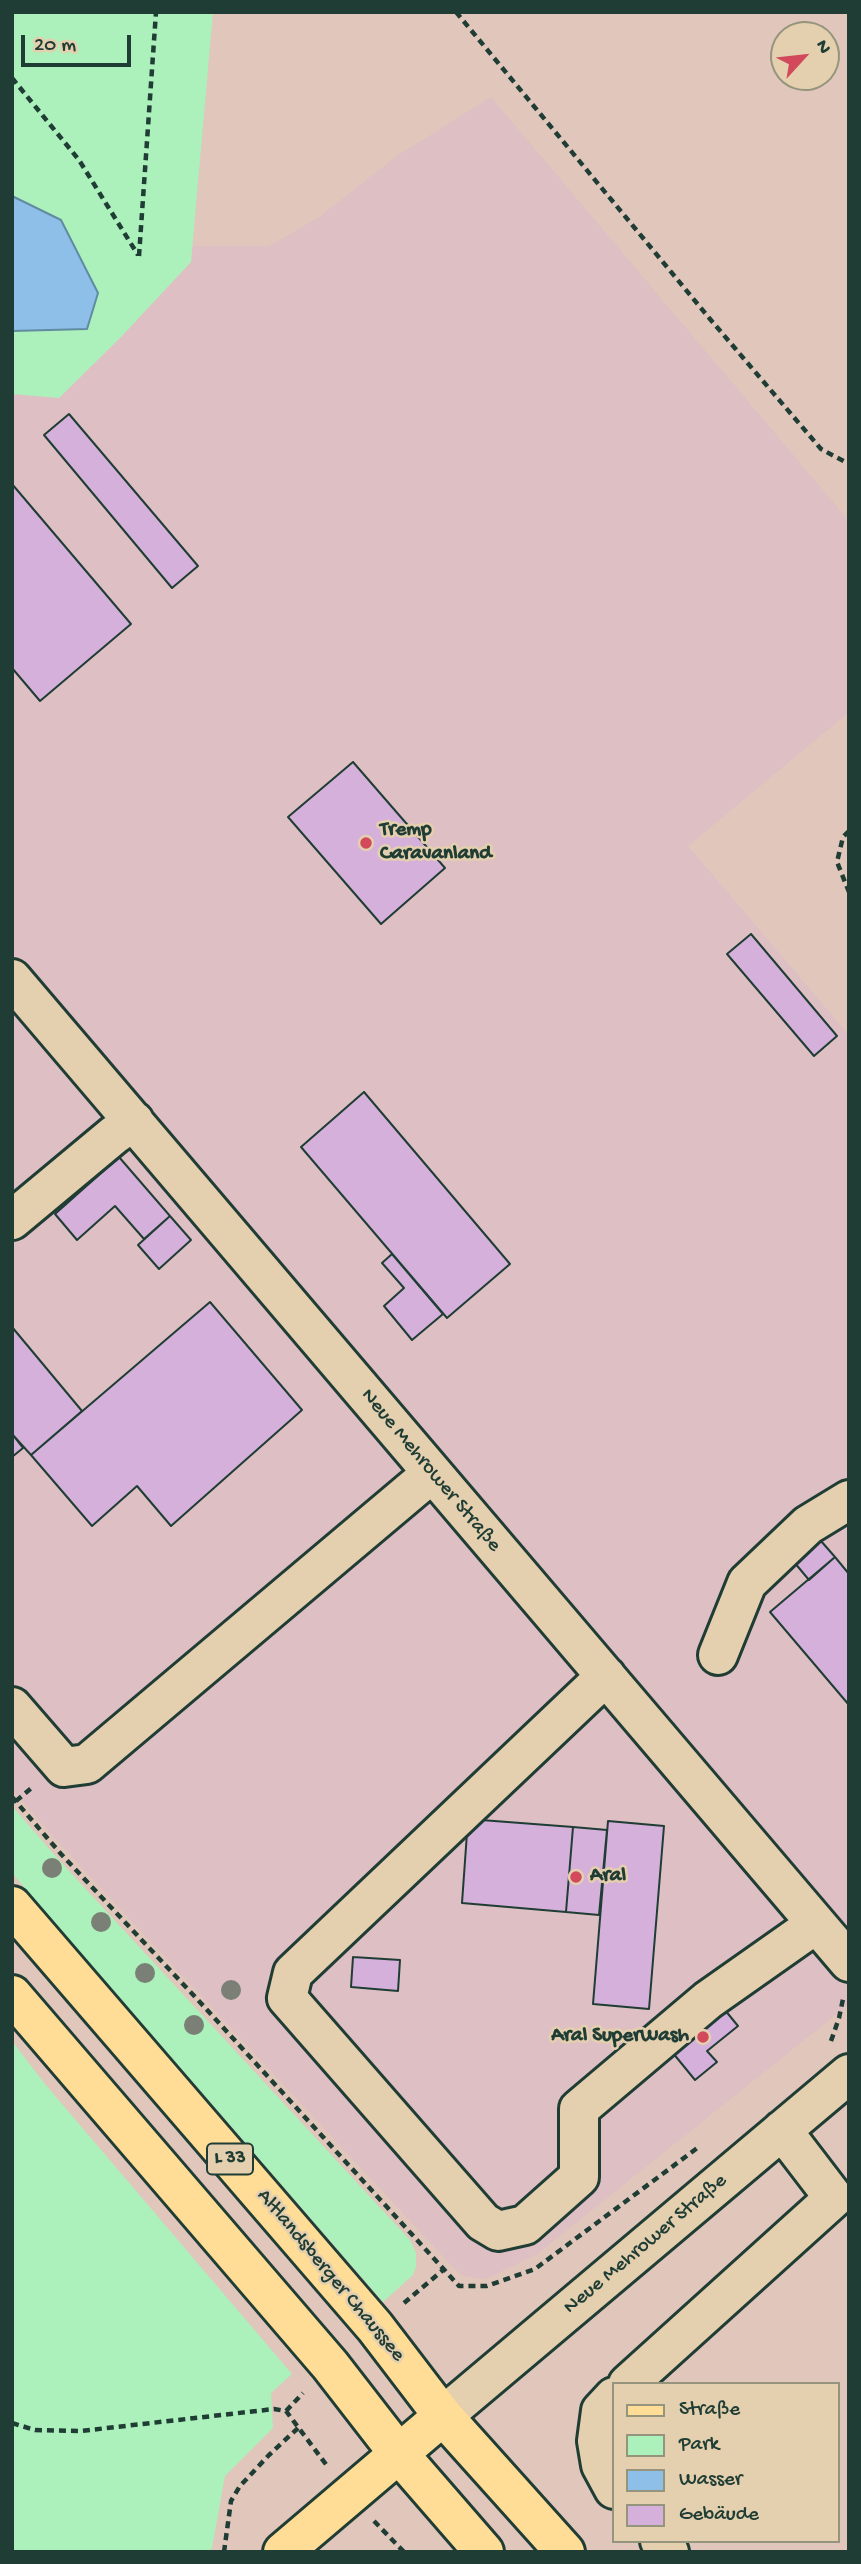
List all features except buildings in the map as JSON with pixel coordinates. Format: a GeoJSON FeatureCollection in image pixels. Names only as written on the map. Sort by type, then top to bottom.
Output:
{"type":"FeatureCollection","features":[{"type":"Feature","properties":{"kind":"main road","name":"Altlandsberger Chaussee"},"geometry":{"type":"LineString","coordinates":[[12,1906],[376,2327],[443,2416],[565,2552]]}},
{"type":"Feature","properties":{"kind":"main road","name":"L 33"},"geometry":{"type":"LineString","coordinates":[[12,1995],[330,2365],[399,2454],[484,2552]]}},
{"type":"Feature","properties":{"kind":"main road"},"geometry":{"type":"LineString","coordinates":[[283,2552],[443,2416]]}},
{"type":"Feature","properties":{"kind":"street","name":"Neue Mehrower Straße"},"geometry":{"type":"LineString","coordinates":[[19,1000],[134,1121],[431,1474],[816,1924],[846,1977]]}},
{"type":"Feature","properties":{"kind":"street"},"geometry":{"type":"LineString","coordinates":[[12,1220],[134,1121]]}},
{"type":"Feature","properties":{"kind":"street"},"geometry":{"type":"LineString","coordinates":[[12,1707],[64,1767],[87,1764],[431,1474]]}},
{"type":"Feature","properties":{"kind":"street"},"geometry":{"type":"LineString","coordinates":[[718,1655],[747,1583],[808,1525],[849,1500]]}},
{"type":"Feature","properties":{"kind":"street"},"geometry":{"type":"LineString","coordinates":[[606,1676],[293,1973],[287,1998],[483,2222],[498,2231],[525,2225],[579,2177],[579,2109],[708,2000],[816,1924]]}},
{"type":"Feature","properties":{"kind":"street","name":"Neue Mehrower Straße"},"geometry":{"type":"LineString","coordinates":[[443,2416],[782,2130],[840,2058]]}},
{"type":"Feature","properties":{"kind":"street"},"geometry":{"type":"LineString","coordinates":[[630,2382],[834,2198],[782,2130]]}},
{"type":"Feature","properties":{"kind":"street"},"geometry":{"type":"LineString","coordinates":[[612,2398],[601,2411],[597,2441],[601,2465],[612,2485]]}},
{"type":"Feature","properties":{"kind":"path"},"geometry":{"type":"LineString","coordinates":[[12,78],[79,160],[139,256],[156,12]]}},
{"type":"Feature","properties":{"kind":"path"},"geometry":{"type":"LineString","coordinates":[[456,12],[821,449],[849,464]]}},
{"type":"Feature","properties":{"kind":"path"},"geometry":{"type":"LineString","coordinates":[[849,831],[843,837],[838,862],[849,892]]}},
{"type":"Feature","properties":{"kind":"path"},"geometry":{"type":"LineString","coordinates":[[12,1797],[61,1854],[459,2286],[487,2286],[535,2269],[702,2144]]}},
{"type":"Feature","properties":{"kind":"path"},"geometry":{"type":"LineString","coordinates":[[840,2058],[839,2018],[846,1977]]}},
{"type":"Feature","properties":{"kind":"path"},"geometry":{"type":"LineString","coordinates":[[12,2423],[35,2430],[81,2431],[274,2409],[286,2411]]}},
{"type":"Feature","properties":{"kind":"path"},"geometry":{"type":"LineString","coordinates":[[224,2552],[231,2501],[247,2479],[299,2428]]}},
{"type":"Feature","properties":{"kind":"shaded area"},"geometry":{"type":"Polygon","coordinates":[[[491,97],[849,521],[849,712],[688,846],[849,1035],[849,2004],[537,2254],[486,2279],[463,2276],[452,2266],[58,1842],[12,1789],[12,394],[59,398],[191,262],[193,246],[269,246],[318,218],[397,156],[491,97]]]}},
{"type":"Feature","properties":{"kind":"green space"},"geometry":{"type":"Polygon","coordinates":[[[12,12],[213,12],[191,262],[59,398],[12,394],[12,331],[87,328],[61,220],[12,196],[12,12]]]}},
{"type":"Feature","properties":{"kind":"green space"},"geometry":{"type":"Polygon","coordinates":[[[12,1806],[410,2240],[416,2253],[413,2275],[383,2302],[12,1873],[12,1806]]]}},
{"type":"Feature","properties":{"kind":"green space"},"geometry":{"type":"Polygon","coordinates":[[[12,2041],[45,2084],[292,2374],[271,2393],[273,2428],[225,2476],[212,2548],[208,2552],[12,2552],[12,2041]]]}},
{"type":"Feature","properties":{"kind":"water"},"geometry":{"type":"Polygon","coordinates":[[[12,196],[61,220],[98,293],[87,329],[12,331],[12,196]]]}},
{"type":"Feature","properties":{"kind":"place","name":"Tremp Caravanland"},"geometry":{"type":"Point","coordinates":[366,843]}},
{"type":"Feature","properties":{"kind":"place","name":"Aral"},"geometry":{"type":"Point","coordinates":[576,1877]}},
{"type":"Feature","properties":{"kind":"place","name":"Aral SuperWash"},"geometry":{"type":"Point","coordinates":[703,2037]}}]}
